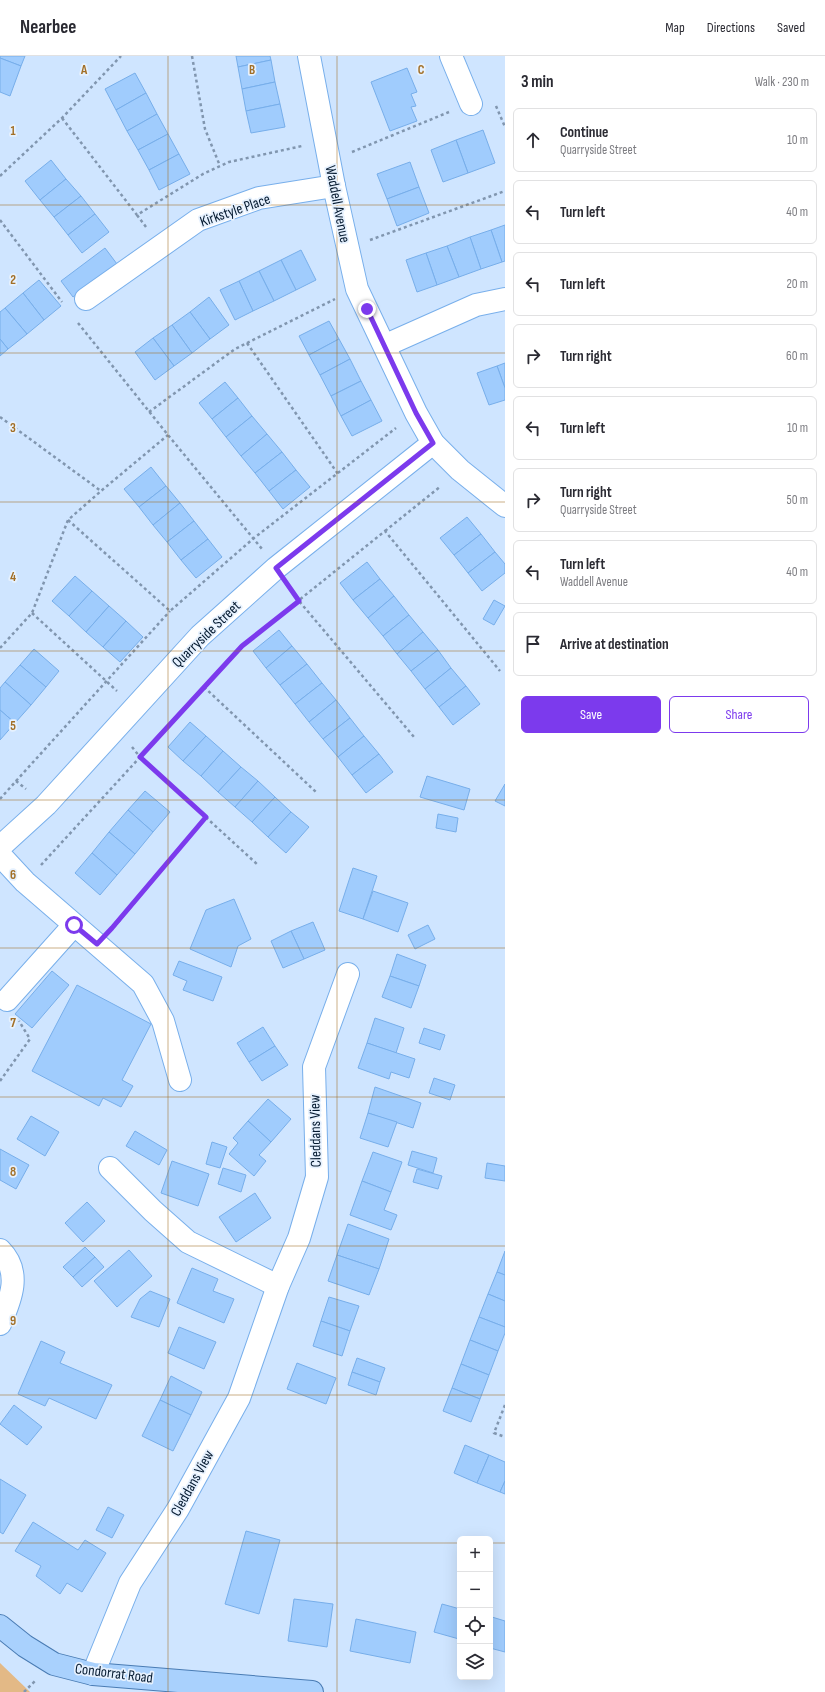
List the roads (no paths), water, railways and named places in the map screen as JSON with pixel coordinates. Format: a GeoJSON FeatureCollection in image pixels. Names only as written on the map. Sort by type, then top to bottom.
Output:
{"type":"FeatureCollection","features":[{"type":"Feature","properties":{"kind":"main road","name":"Condorrat Road"},"geometry":{"type":"LineString","coordinates":[[0,1626],[25,1646],[54,1664],[94,1674],[299,1691]]}},
{"type":"Feature","properties":{"kind":"street","name":"Waddell Avenue"},"geometry":{"type":"LineString","coordinates":[[309,56],[334,186],[357,289],[386,346],[416,413],[433,443],[460,470],[505,506]]}},
{"type":"Feature","properties":{"kind":"street"},"geometry":{"type":"LineString","coordinates":[[451,56],[471,104]]}},
{"type":"Feature","properties":{"kind":"street","name":"Kirkstyle Place"},"geometry":{"type":"LineString","coordinates":[[86,299],[198,220],[259,198],[334,186]]}},
{"type":"Feature","properties":{"kind":"street"},"geometry":{"type":"LineString","coordinates":[[386,346],[476,305],[505,299]]}},
{"type":"Feature","properties":{"kind":"street","name":"Quarryside Street"},"geometry":{"type":"LineString","coordinates":[[0,848],[46,804],[134,706],[200,636],[276,568],[433,443]]}},
{"type":"Feature","properties":{"kind":"street"},"geometry":{"type":"LineString","coordinates":[[0,855],[26,882],[142,984],[163,1021],[180,1080]]}},
{"type":"Feature","properties":{"kind":"street"},"geometry":{"type":"LineString","coordinates":[[6,1000],[74,925]]}},
{"type":"Feature","properties":{"kind":"street","name":"Cleddans View"},"geometry":{"type":"LineString","coordinates":[[94,1674],[130,1583],[178,1509],[239,1398],[278,1286],[299,1238],[317,1177],[314,1067],[348,974]]}},
{"type":"Feature","properties":{"kind":"street"},"geometry":{"type":"LineString","coordinates":[[110,1168],[153,1211],[188,1242],[278,1286]]}},
{"type":"Feature","properties":{"kind":"street"},"geometry":{"type":"LineString","coordinates":[[0,1250],[7,1257],[13,1271],[12,1292],[0,1324]]}}]}
